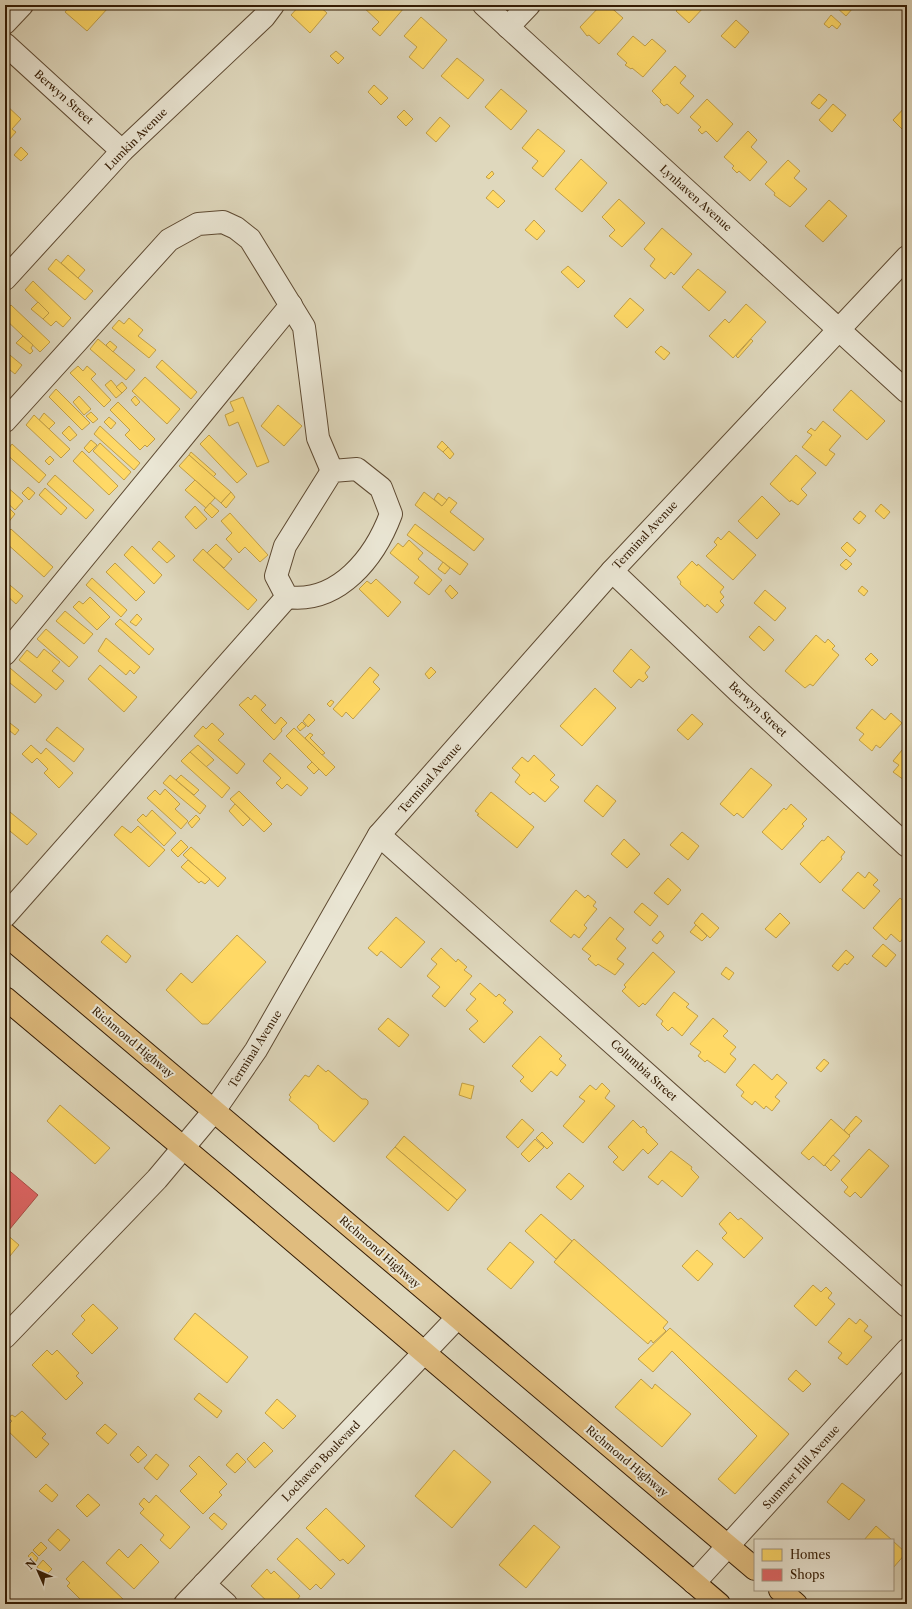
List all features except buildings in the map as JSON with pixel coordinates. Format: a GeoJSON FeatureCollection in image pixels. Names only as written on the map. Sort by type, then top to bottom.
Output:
{"type":"FeatureCollection","features":[{"type":"Feature","properties":{"kind":"main road","name":"Richmond Highway"},"geometry":{"type":"LineString","coordinates":[[5,934],[754,1568]]}},
{"type":"Feature","properties":{"kind":"main road"},"geometry":{"type":"LineString","coordinates":[[5,998],[184,1148],[719,1604]]}},
{"type":"Feature","properties":{"kind":"main road"},"geometry":{"type":"LineString","coordinates":[[781,1591],[796,1604]]}},
{"type":"Feature","properties":{"kind":"street"},"geometry":{"type":"LineString","coordinates":[[5,23],[22,5]]}},
{"type":"Feature","properties":{"kind":"street","name":"Lumkin Avenue"},"geometry":{"type":"LineString","coordinates":[[5,279],[122,151],[264,16],[273,5]]}},
{"type":"Feature","properties":{"kind":"street","name":"Lynhaven Avenue"},"geometry":{"type":"LineString","coordinates":[[484,5],[907,392]]}},
{"type":"Feature","properties":{"kind":"street"},"geometry":{"type":"LineString","coordinates":[[508,27],[529,5]]}},
{"type":"Feature","properties":{"kind":"street","name":"Berwyn Street"},"geometry":{"type":"LineString","coordinates":[[5,44],[122,151]]}},
{"type":"Feature","properties":{"kind":"street"},"geometry":{"type":"LineString","coordinates":[[5,421],[169,240],[198,224],[222,222],[236,228],[250,239],[304,327],[318,438],[332,471]]}},
{"type":"Feature","properties":{"kind":"street","name":"Terminal Avenue"},"geometry":{"type":"LineString","coordinates":[[5,1337],[129,1210],[184,1148],[214,1111],[256,1050],[379,835],[612,570],[840,330],[907,257]]}},
{"type":"Feature","properties":{"kind":"street"},"geometry":{"type":"LineString","coordinates":[[5,654],[291,305]]}},
{"type":"Feature","properties":{"kind":"street"},"geometry":{"type":"LineString","coordinates":[[287,597],[300,599],[329,591],[358,571],[383,534],[391,514],[381,488],[357,469],[332,471]]}},
{"type":"Feature","properties":{"kind":"street"},"geometry":{"type":"LineString","coordinates":[[287,597],[276,576],[286,546],[332,471]]}},
{"type":"Feature","properties":{"kind":"street","name":"Berwyn Street"},"geometry":{"type":"LineString","coordinates":[[612,570],[739,692],[907,846]]}},
{"type":"Feature","properties":{"kind":"street"},"geometry":{"type":"LineString","coordinates":[[5,916],[287,597]]}},
{"type":"Feature","properties":{"kind":"street","name":"Columbia Street"},"geometry":{"type":"LineString","coordinates":[[379,835],[907,1306]]}},
{"type":"Feature","properties":{"kind":"street","name":"Lochaven Boulevard"},"geometry":{"type":"LineString","coordinates":[[185,1604],[457,1318]]}},
{"type":"Feature","properties":{"kind":"street","name":"Summer Hill Avenue"},"geometry":{"type":"LineString","coordinates":[[694,1583],[907,1350]]}},
{"type":"Feature","properties":{"kind":"street"},"geometry":{"type":"LineString","coordinates":[[204,1584],[226,1604]]}}]}
